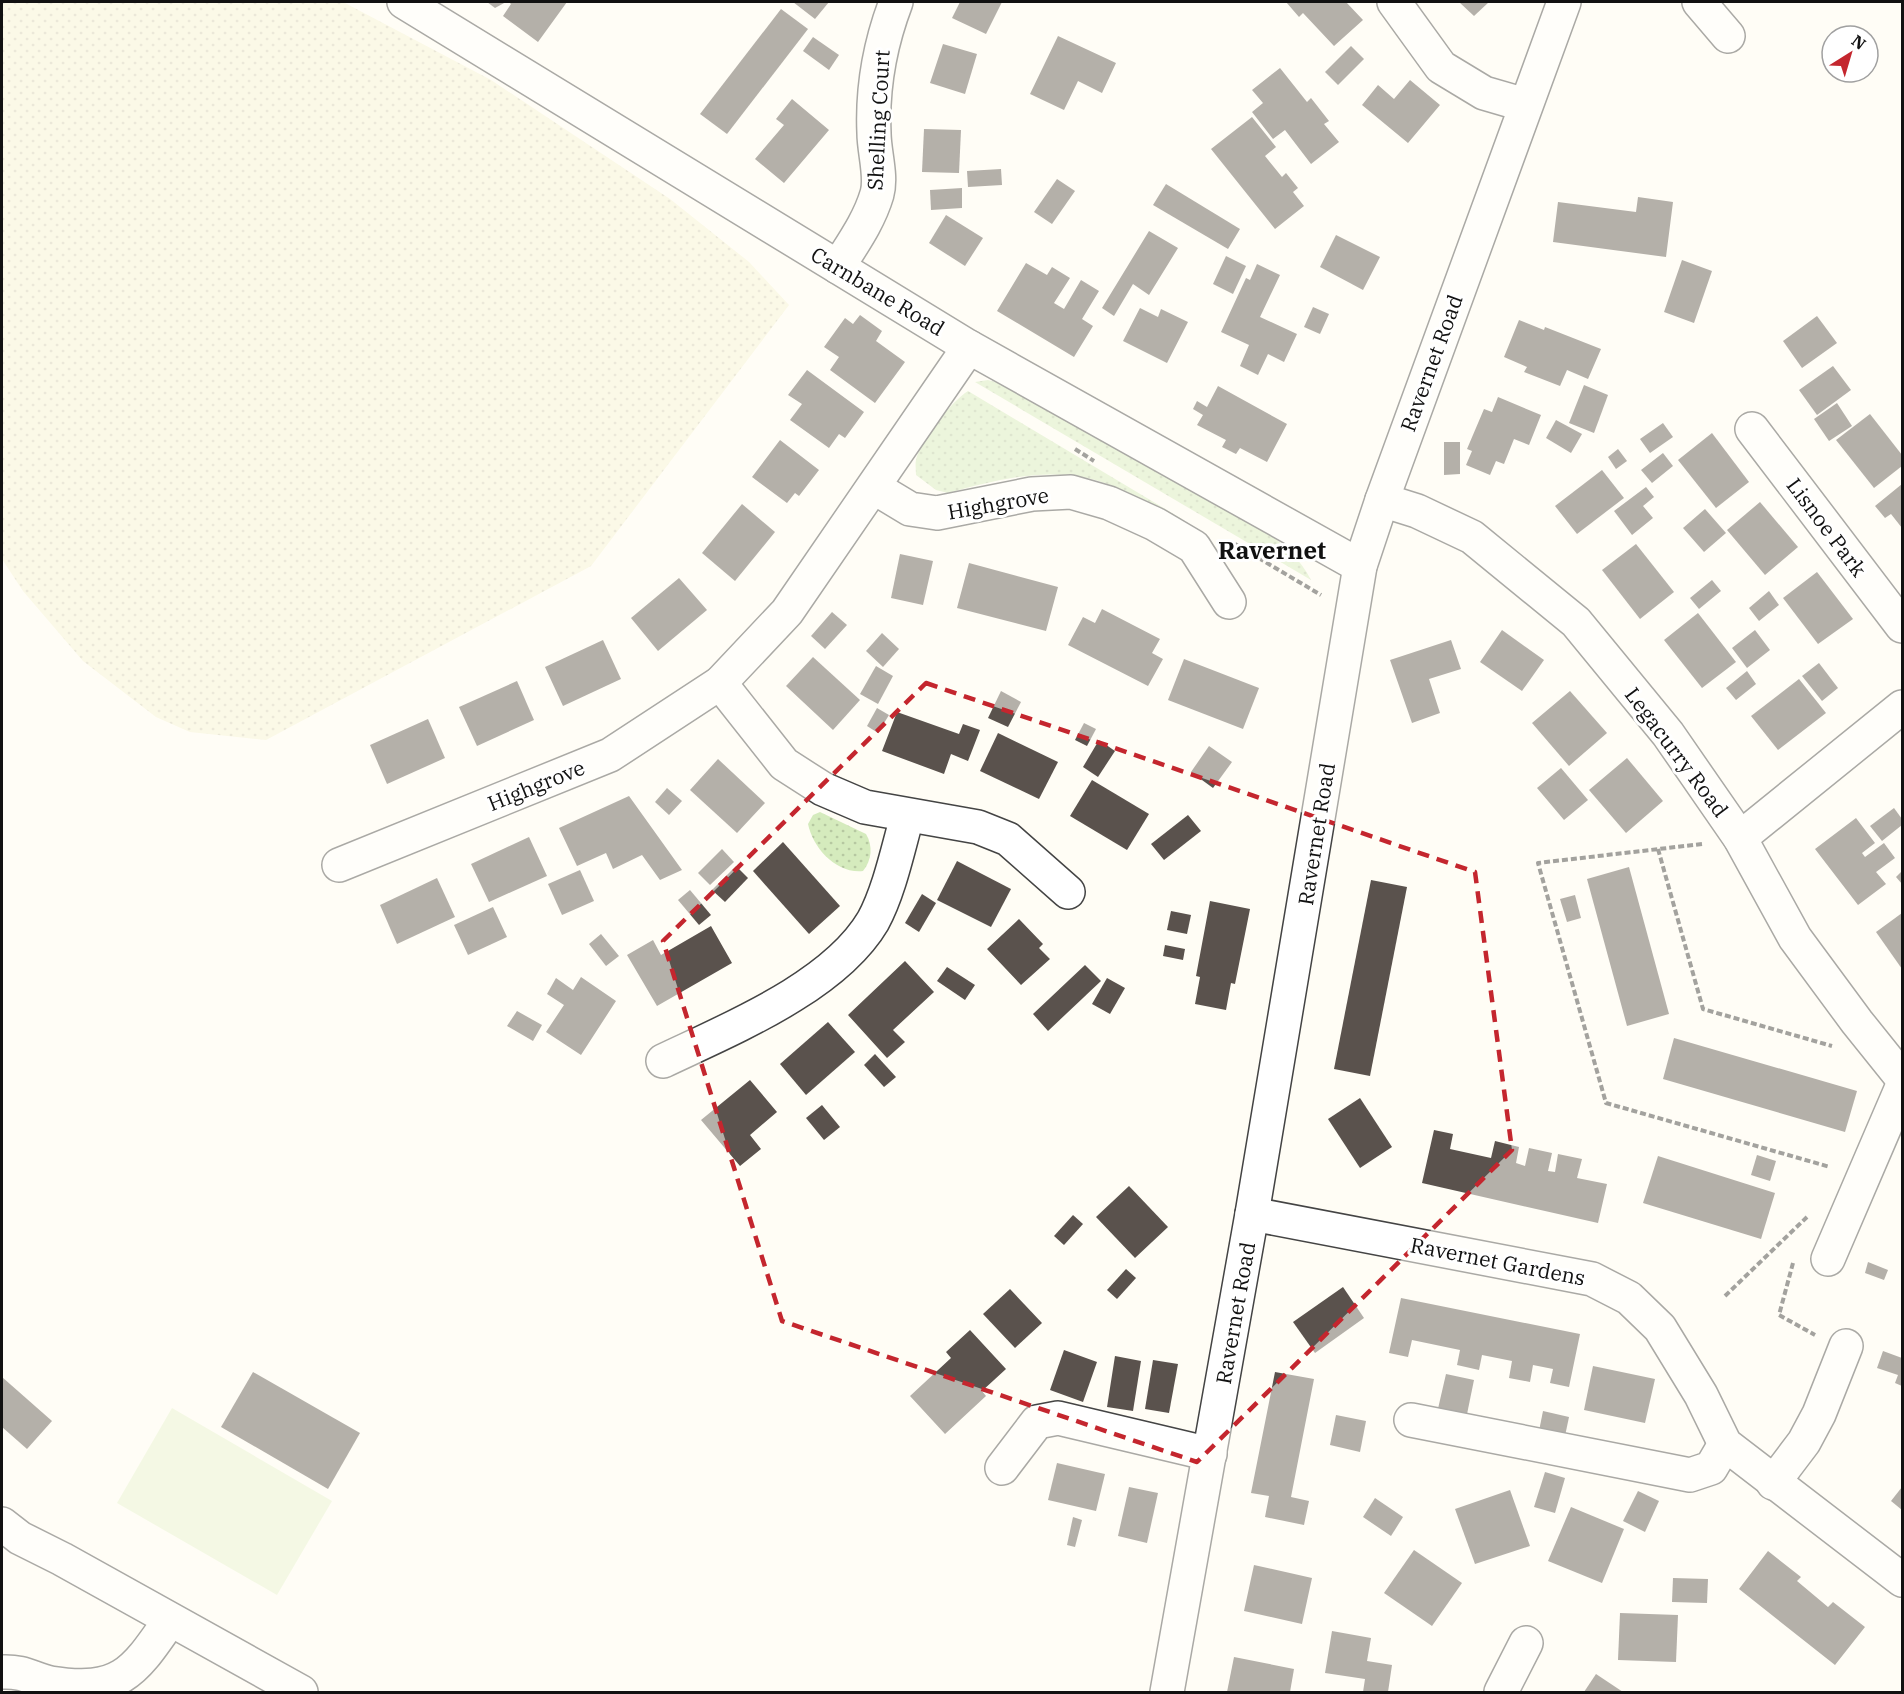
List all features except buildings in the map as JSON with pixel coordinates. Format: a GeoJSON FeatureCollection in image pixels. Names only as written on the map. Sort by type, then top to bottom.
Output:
{"type":"FeatureCollection","features":[{"type":"Feature","properties":{"kind":"street","name":"Carnbane Road"},"geometry":{"type":"LineString","coordinates":[[404,2],[969,347],[1360,566]]}},
{"type":"Feature","properties":{"kind":"street","name":"Shelling Court"},"geometry":{"type":"LineString","coordinates":[[838,267],[867,221],[878,191],[874,132],[876,86],[882,38],[896,2]]}},
{"type":"Feature","properties":{"kind":"street"},"geometry":{"type":"LineString","coordinates":[[1394,2],[1441,67],[1484,93],[1526,105]]}},
{"type":"Feature","properties":{"kind":"street","name":"Ravernet Road"},"geometry":{"type":"LineString","coordinates":[[1167,1692],[1252,1214],[1360,566],[1564,2]]}},
{"type":"Feature","properties":{"kind":"street"},"geometry":{"type":"LineString","coordinates":[[1699,2],[1728,36]]}},
{"type":"Feature","properties":{"kind":"street","name":"Highgrove"},"geometry":{"type":"LineString","coordinates":[[339,865],[610,755],[720,683],[787,612],[875,488],[969,347]]}},
{"type":"Feature","properties":{"kind":"street","name":"Lisnoe Park"},"geometry":{"type":"LineString","coordinates":[[1752,429],[1902,626]]}},
{"type":"Feature","properties":{"kind":"street","name":"Highgrove"},"geometry":{"type":"LineString","coordinates":[[875,488],[910,509],[936,513],[1032,494],[1071,492],[1109,503],[1155,524],[1194,547],[1229,602]]}},
{"type":"Feature","properties":{"kind":"street","name":"Legacurry Road"},"geometry":{"type":"LineString","coordinates":[[1382,500],[1417,511],[1472,537],[1576,622],[1668,734],[1738,835],[1796,938],[1857,1022],[1902,1077]]}},
{"type":"Feature","properties":{"kind":"street"},"geometry":{"type":"LineString","coordinates":[[720,683],[784,764],[834,794],[865,807],[908,817],[978,827],[1008,838],[1068,892]]}},
{"type":"Feature","properties":{"kind":"street"},"geometry":{"type":"LineString","coordinates":[[1738,835],[1902,707]]}},
{"type":"Feature","properties":{"kind":"street"},"geometry":{"type":"LineString","coordinates":[[663,1061],[772,1008],[848,953],[873,920],[908,817]]}},
{"type":"Feature","properties":{"kind":"street"},"geometry":{"type":"LineString","coordinates":[[1828,1259],[1902,1087]]}},
{"type":"Feature","properties":{"kind":"street","name":"Ravernet Gardens"},"geometry":{"type":"LineString","coordinates":[[1252,1214],[1592,1279],[1629,1298],[1660,1328],[1701,1395],[1725,1443],[1773,1483],[1902,1580]]}},
{"type":"Feature","properties":{"kind":"street"},"geometry":{"type":"LineString","coordinates":[[1773,1483],[1804,1442],[1819,1414],[1845,1349]]}},
{"type":"Feature","properties":{"kind":"street"},"geometry":{"type":"LineString","coordinates":[[1002,1468],[1037,1422],[1058,1418],[1210,1454]]}},
{"type":"Feature","properties":{"kind":"street"},"geometry":{"type":"LineString","coordinates":[[1412,1420],[1690,1475],[1711,1468],[1725,1443]]}},
{"type":"Feature","properties":{"kind":"street"},"geometry":{"type":"LineString","coordinates":[[2,1524],[20,1538],[301,1692]]}},
{"type":"Feature","properties":{"kind":"street"},"geometry":{"type":"LineString","coordinates":[[2,1672],[21,1671],[49,1683],[88,1689],[115,1684],[138,1667],[170,1620]]}},
{"type":"Feature","properties":{"kind":"street"},"geometry":{"type":"LineString","coordinates":[[1501,1692],[1526,1643]]}},
{"type":"Feature","properties":{"kind":"path"},"geometry":{"type":"LineString","coordinates":[[1738,835],[1711,843],[1538,863],[1606,1103],[1856,1174],[1870,1162]]}},
{"type":"Feature","properties":{"kind":"path"},"geometry":{"type":"LineString","coordinates":[[1658,849],[1703,1009],[1836,1047]]}},
{"type":"Feature","properties":{"kind":"path"},"geometry":{"type":"LineString","coordinates":[[1725,1296],[1812,1213]]}},
{"type":"Feature","properties":{"kind":"path"},"geometry":{"type":"LineString","coordinates":[[1801,1231],[1803,1221]]}},
{"type":"Feature","properties":{"kind":"path"},"geometry":{"type":"LineString","coordinates":[[1795,1252],[1779,1315],[1845,1349]]}},
{"type":"Feature","properties":{"kind":"highlighted area"},"geometry":{"type":"Polygon","coordinates":[[[926,683],[1475,872],[1512,1150],[1197,1462],[782,1321],[663,941],[926,683]]]}},
{"type":"Feature","properties":{"kind":"shaded area"},"geometry":{"type":"Polygon","coordinates":[[[2,2],[343,2],[491,80],[670,199],[749,262],[789,305],[591,566],[266,740],[190,732],[156,717],[83,661],[23,591],[2,559],[2,2]]]}},
{"type":"Feature","properties":{"kind":"green space"},"geometry":{"type":"Polygon","coordinates":[[[988,380],[1002,384],[1261,529],[1290,551],[1311,580],[975,382],[988,380]]]}},
{"type":"Feature","properties":{"kind":"green space"},"geometry":{"type":"Polygon","coordinates":[[[968,391],[1182,519],[1180,521],[1115,487],[1074,476],[1032,475],[989,482],[948,493],[936,490],[916,475],[916,460],[937,422],[968,391]]]}},
{"type":"Feature","properties":{"kind":"green space"},"geometry":{"type":"Polygon","coordinates":[[[820,812],[866,834],[870,843],[870,853],[863,871],[853,871],[835,864],[820,850],[808,824],[813,815],[820,812]]]}},
{"type":"Feature","properties":{"kind":"green space"},"geometry":{"type":"Polygon","coordinates":[[[172,1408],[332,1501],[277,1595],[117,1503],[172,1408]]]}},
{"type":"Feature","properties":{"kind":"district","name":"Ravernet"},"geometry":{"type":"Point","coordinates":[1272,550]}}]}
